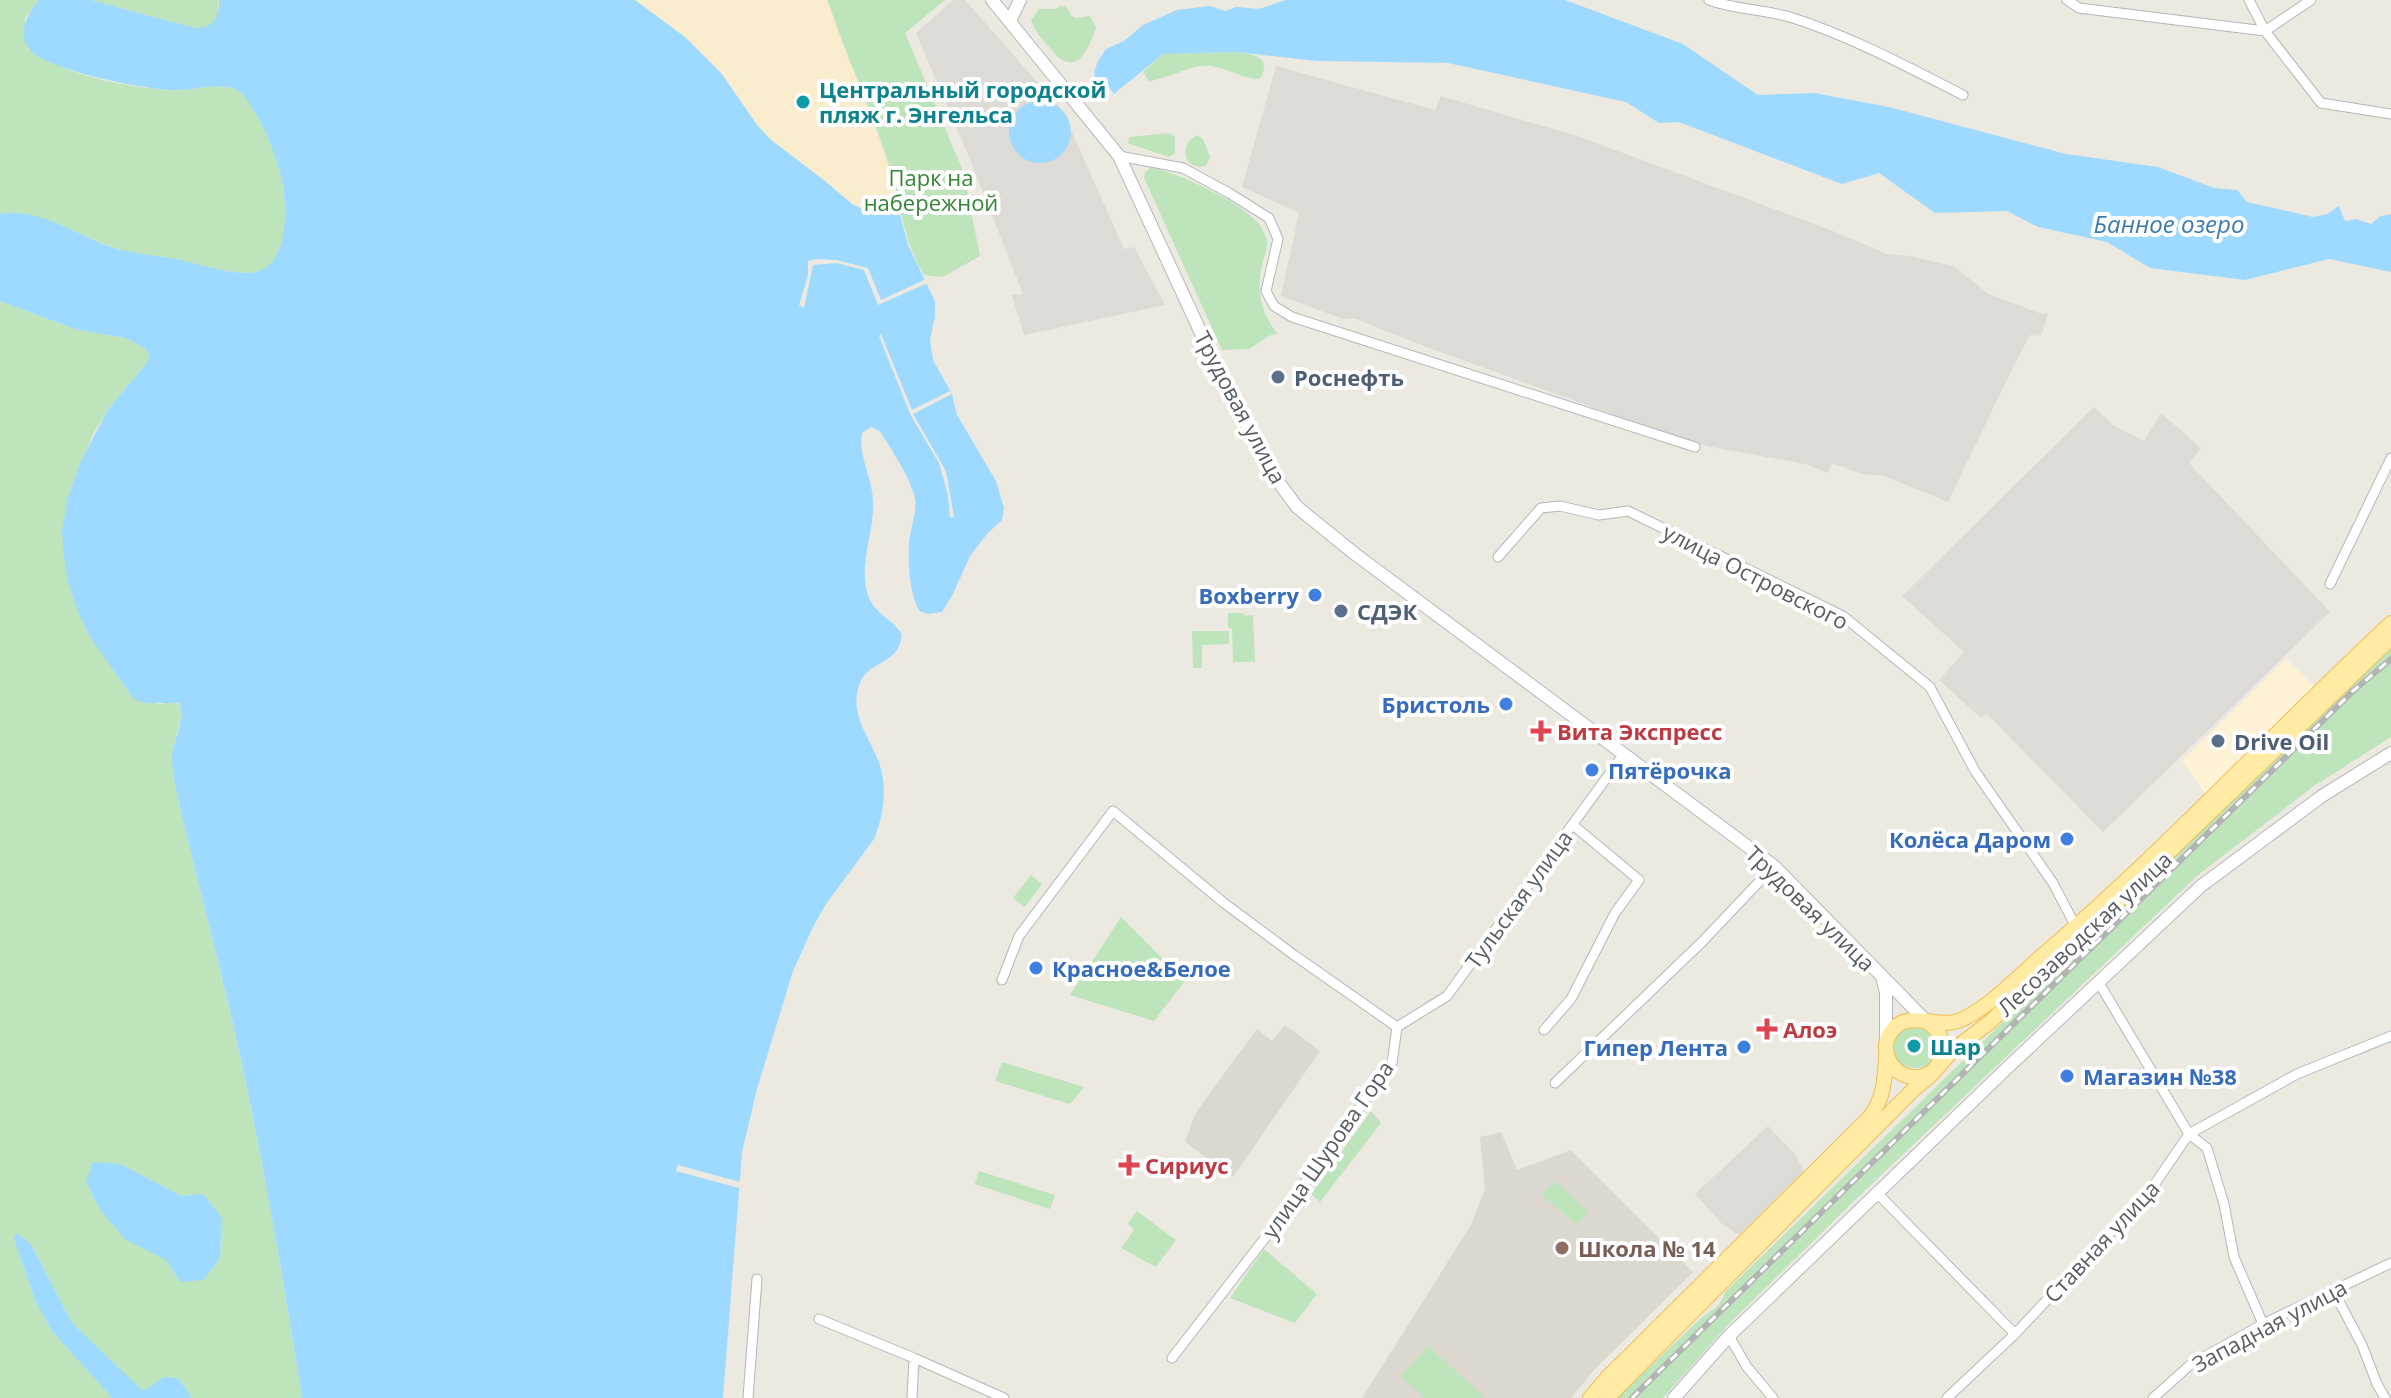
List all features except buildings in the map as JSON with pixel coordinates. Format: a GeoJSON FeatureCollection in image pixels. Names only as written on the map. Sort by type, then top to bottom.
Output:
{"type":"FeatureCollection","features":[{"type":"Feature","properties":{"kind":"main road","name":"Трудовая улица"},"geometry":{"type":"LineString","coordinates":[[992,0],[1119,156],[1241,417],[1271,472],[1297,507],[1355,554],[1774,866],[1927,1022]]}},
{"type":"Feature","properties":{"kind":"main road"},"geometry":{"type":"LineString","coordinates":[[1010,21],[1020,0]]}},
{"type":"Feature","properties":{"kind":"main road","name":"Лесозаводская улица"},"geometry":{"type":"LineString","coordinates":[[1927,1022],[1951,1023],[1974,1013],[2076,927],[2391,623]]}},
{"type":"Feature","properties":{"kind":"main road","name":"Лесозаводская улица"},"geometry":{"type":"LineString","coordinates":[[1607,1398],[1953,1050],[1990,1022],[2084,934],[2391,638]]}},
{"type":"Feature","properties":{"kind":"main road","name":"Лесозаводская улица"},"geometry":{"type":"LineString","coordinates":[[1674,1398],[1729,1336],[2005,1070],[2218,871],[2322,796],[2391,753]]}},
{"type":"Feature","properties":{"kind":"main road","name":"Трудовая улица"},"geometry":{"type":"LineString","coordinates":[[1881,974],[1886,992],[1886,1048]]}},
{"type":"Feature","properties":{"kind":"main road"},"geometry":{"type":"LineString","coordinates":[[1590,1398],[1869,1118],[1883,1091],[1886,1048],[1888,1037],[1899,1024],[1910,1019],[1927,1022],[1937,1030],[1943,1042],[1942,1056],[1936,1067],[1920,1076],[1902,1073],[1892,1065],[1886,1048]]}},
{"type":"Feature","properties":{"kind":"street"},"geometry":{"type":"LineString","coordinates":[[1709,0],[1730,8],[1743,4],[1791,17],[1900,63],[1963,95]]}},
{"type":"Feature","properties":{"kind":"street"},"geometry":{"type":"LineString","coordinates":[[2067,0],[2079,8],[2265,31],[2311,0]]}},
{"type":"Feature","properties":{"kind":"street"},"geometry":{"type":"LineString","coordinates":[[2249,0],[2265,31],[2321,103],[2391,114]]}},
{"type":"Feature","properties":{"kind":"street"},"geometry":{"type":"LineString","coordinates":[[1119,156],[1183,168],[1269,218],[1278,239],[1266,291],[1274,306],[1292,317],[1695,447]]}},
{"type":"Feature","properties":{"kind":"street"},"geometry":{"type":"LineString","coordinates":[[2330,584],[2391,458]]}},
{"type":"Feature","properties":{"kind":"street","name":"улица Островского"},"geometry":{"type":"LineString","coordinates":[[1498,557],[1541,508],[1560,506],[1599,515],[1628,511],[1843,616],[1930,687],[1975,771],[2053,883],[2076,927]]}},
{"type":"Feature","properties":{"kind":"street","name":"Тульская улица"},"geometry":{"type":"LineString","coordinates":[[1397,1027],[1447,996],[1624,754]]}},
{"type":"Feature","properties":{"kind":"street"},"geometry":{"type":"LineString","coordinates":[[1002,980],[1019,936],[1113,811],[1224,903],[1397,1027]]}},
{"type":"Feature","properties":{"kind":"street"},"geometry":{"type":"LineString","coordinates":[[1544,1030],[1571,999],[1615,913],[1639,880],[1573,825]]}},
{"type":"Feature","properties":{"kind":"street"},"geometry":{"type":"LineString","coordinates":[[1555,1083],[1702,942],[1774,866]]}},
{"type":"Feature","properties":{"kind":"street"},"geometry":{"type":"LineString","coordinates":[[2099,983],[2189,1134],[2207,1148],[2224,1204],[2234,1257],[2263,1324]]}},
{"type":"Feature","properties":{"kind":"street","name":"улица Шурова Гора"},"geometry":{"type":"LineString","coordinates":[[1172,1358],[1265,1238],[1392,1063],[1397,1027]]}},
{"type":"Feature","properties":{"kind":"street","name":"Ставная улица"},"geometry":{"type":"LineString","coordinates":[[1947,1398],[2015,1334],[2152,1188],[2189,1134],[2297,1074],[2391,1036]]}},
{"type":"Feature","properties":{"kind":"street"},"geometry":{"type":"LineString","coordinates":[[1877,1193],[2015,1334]]}},
{"type":"Feature","properties":{"kind":"street","name":"Западная улица"},"geometry":{"type":"LineString","coordinates":[[2153,1398],[2190,1365],[2263,1324],[2391,1263]]}},
{"type":"Feature","properties":{"kind":"street"},"geometry":{"type":"LineString","coordinates":[[748,1398],[757,1279]]}},
{"type":"Feature","properties":{"kind":"street"},"geometry":{"type":"LineString","coordinates":[[2333,1290],[2385,1398]]}},
{"type":"Feature","properties":{"kind":"street"},"geometry":{"type":"LineString","coordinates":[[819,1319],[1004,1398]]}},
{"type":"Feature","properties":{"kind":"street"},"geometry":{"type":"LineString","coordinates":[[1729,1336],[1747,1367],[1773,1398]]}},
{"type":"Feature","properties":{"kind":"street"},"geometry":{"type":"LineString","coordinates":[[912,1398],[914,1358]]}},
{"type":"Feature","properties":{"kind":"shaded area"},"geometry":{"type":"Polygon","coordinates":[[[953,0],[965,0],[1062,110],[1124,249],[1134,247],[1165,305],[1024,335],[1012,295],[1023,294],[916,33],[953,0]]]}},
{"type":"Feature","properties":{"kind":"shaded area"},"geometry":{"type":"Polygon","coordinates":[[[1276,66],[1435,110],[1441,96],[1580,137],[1887,254],[1953,266],[1989,294],[2048,314],[2041,336],[2030,335],[1948,502],[1884,476],[1862,474],[1832,463],[1828,473],[1805,464],[1691,443],[1356,319],[1343,319],[1281,296],[1299,213],[1242,187],[1276,66]]]}},
{"type":"Feature","properties":{"kind":"shaded area"},"geometry":{"type":"Polygon","coordinates":[[[2094,407],[2114,426],[2144,441],[2161,413],[2201,448],[2189,463],[2330,612],[2103,832],[1986,713],[1981,718],[1939,680],[1964,652],[1902,596],[2094,407]]]}},
{"type":"Feature","properties":{"kind":"shaded area"},"geometry":{"type":"Polygon","coordinates":[[[2286,659],[2319,691],[2209,799],[2182,761],[2286,659]]]}},
{"type":"Feature","properties":{"kind":"shaded area"},"geometry":{"type":"Polygon","coordinates":[[[1285,1025],[1320,1051],[1233,1177],[1185,1142],[1196,1112],[1257,1029],[1272,1041],[1285,1025]]]}},
{"type":"Feature","properties":{"kind":"shaded area"},"geometry":{"type":"Polygon","coordinates":[[[1768,1126],[1794,1153],[1804,1171],[1739,1235],[1721,1223],[1695,1194],[1768,1126]]]}},
{"type":"Feature","properties":{"kind":"shaded area","name":"Школа № 14"},"geometry":{"type":"Polygon","coordinates":[[[1501,1132],[1517,1170],[1571,1150],[1693,1272],[1594,1370],[1571,1398],[1362,1398],[1471,1225],[1485,1189],[1480,1137],[1501,1132]]]}},
{"type":"Feature","properties":{"kind":"green space"},"geometry":{"type":"Polygon","coordinates":[[[0,0],[39,0],[25,18],[28,49],[58,66],[138,87],[173,90],[225,87],[239,91],[258,116],[269,140],[284,192],[284,236],[272,263],[251,273],[228,271],[122,250],[28,215],[0,214],[0,0]]]}},
{"type":"Feature","properties":{"kind":"green space"},"geometry":{"type":"Polygon","coordinates":[[[91,0],[219,0],[217,17],[212,25],[195,28],[91,0]]]}},
{"type":"Feature","properties":{"kind":"green space","name":"Парк на набережной"},"geometry":{"type":"Polygon","coordinates":[[[827,0],[945,0],[905,33],[963,171],[980,256],[943,277],[924,275],[912,250],[885,153],[827,0]]]}},
{"type":"Feature","properties":{"kind":"green space"},"geometry":{"type":"Polygon","coordinates":[[[1066,7],[1076,18],[1090,16],[1096,27],[1086,52],[1076,61],[1062,60],[1056,55],[1038,35],[1031,20],[1039,9],[1066,7]]]}},
{"type":"Feature","properties":{"kind":"green space"},"geometry":{"type":"Polygon","coordinates":[[[1235,52],[1254,55],[1263,61],[1260,79],[1211,66],[1195,67],[1149,81],[1143,72],[1163,54],[1235,52]]]}},
{"type":"Feature","properties":{"kind":"green space"},"geometry":{"type":"Polygon","coordinates":[[[1170,133],[1175,137],[1175,153],[1169,157],[1127,143],[1130,137],[1170,133]]]}},
{"type":"Feature","properties":{"kind":"green space"},"geometry":{"type":"Polygon","coordinates":[[[1197,135],[1203,139],[1210,157],[1206,166],[1192,165],[1186,156],[1187,145],[1197,135]]]}},
{"type":"Feature","properties":{"kind":"green space"},"geometry":{"type":"Polygon","coordinates":[[[1150,168],[1208,189],[1239,207],[1259,224],[1267,241],[1260,274],[1261,302],[1267,319],[1278,334],[1249,349],[1222,350],[1144,178],[1150,168]]]}},
{"type":"Feature","properties":{"kind":"green space"},"geometry":{"type":"Polygon","coordinates":[[[0,301],[75,329],[125,338],[145,347],[149,354],[148,361],[107,411],[93,434],[68,497],[90,637],[133,697],[160,704],[172,702],[179,704],[181,710],[173,754],[175,785],[250,1102],[302,1398],[192,1398],[178,1378],[164,1377],[143,1392],[72,1323],[31,1244],[14,1239],[35,1300],[51,1330],[112,1398],[0,1398],[0,301]],[[120,1164],[166,1260],[180,1282],[220,1259],[222,1218],[203,1195],[182,1196],[120,1164]]]}},
{"type":"Feature","properties":{"kind":"green space"},"geometry":{"type":"Polygon","coordinates":[[[1228,613],[1253,615],[1255,662],[1233,662],[1228,613]]]}},
{"type":"Feature","properties":{"kind":"green space"},"geometry":{"type":"Polygon","coordinates":[[[1192,631],[1229,631],[1229,644],[1202,645],[1202,668],[1193,668],[1192,631]]]}},
{"type":"Feature","properties":{"kind":"green space"},"geometry":{"type":"Polygon","coordinates":[[[2391,645],[2391,737],[2314,786],[2198,875],[1856,1199],[1727,1326],[1663,1398],[1617,1398],[1700,1319],[1719,1305],[1726,1291],[2391,645]]]}},
{"type":"Feature","properties":{"kind":"green space"},"geometry":{"type":"Polygon","coordinates":[[[1031,875],[1042,884],[1025,907],[1013,898],[1031,875]]]}},
{"type":"Feature","properties":{"kind":"green space"},"geometry":{"type":"Polygon","coordinates":[[[1121,917],[1185,981],[1154,1021],[1070,995],[1121,917]]]}},
{"type":"Feature","properties":{"kind":"green space"},"geometry":{"type":"Polygon","coordinates":[[[1916,1023],[1935,1036],[1934,1057],[1931,1063],[1920,1068],[1907,1067],[1895,1060],[1893,1044],[1897,1032],[1916,1023]]]}},
{"type":"Feature","properties":{"kind":"green space"},"geometry":{"type":"Polygon","coordinates":[[[1002,1062],[1084,1087],[1070,1104],[995,1081],[1002,1062]]]}},
{"type":"Feature","properties":{"kind":"green space"},"geometry":{"type":"Polygon","coordinates":[[[1371,1111],[1381,1123],[1320,1202],[1311,1194],[1371,1111]]]}},
{"type":"Feature","properties":{"kind":"green space"},"geometry":{"type":"Polygon","coordinates":[[[979,1171],[1055,1195],[1050,1209],[975,1184],[979,1171]]]}},
{"type":"Feature","properties":{"kind":"green space"},"geometry":{"type":"Polygon","coordinates":[[[1555,1181],[1589,1213],[1577,1224],[1541,1195],[1555,1181]]]}},
{"type":"Feature","properties":{"kind":"green space"},"geometry":{"type":"Polygon","coordinates":[[[1137,1211],[1176,1240],[1156,1267],[1121,1248],[1134,1230],[1128,1223],[1137,1211]]]}},
{"type":"Feature","properties":{"kind":"green space"},"geometry":{"type":"Polygon","coordinates":[[[1264,1249],[1317,1294],[1295,1323],[1230,1298],[1264,1249]]]}},
{"type":"Feature","properties":{"kind":"green space"},"geometry":{"type":"Polygon","coordinates":[[[1428,1346],[1485,1398],[1425,1398],[1401,1376],[1428,1346]]]}},
{"type":"Feature","properties":{"kind":"sand","name":"Центральный городской пляж г. Энгельса"},"geometry":{"type":"Polygon","coordinates":[[[635,0],[827,0],[892,176],[898,206],[890,199],[861,209],[770,139],[722,74],[685,37],[635,0]]]}},
{"type":"Feature","properties":{"kind":"water"},"geometry":{"type":"Polygon","coordinates":[[[39,0],[91,0],[201,28],[214,21],[219,0],[635,0],[685,37],[722,74],[770,139],[852,204],[863,209],[881,197],[890,199],[898,206],[908,245],[935,301],[930,339],[933,360],[952,394],[957,415],[996,481],[1004,508],[1002,520],[970,556],[942,612],[928,614],[920,611],[913,596],[909,564],[915,508],[913,490],[880,431],[871,427],[862,433],[862,450],[873,500],[865,569],[867,592],[873,605],[902,634],[895,653],[867,672],[862,679],[856,699],[862,726],[881,770],[884,790],[882,810],[874,839],[826,904],[793,971],[757,1089],[742,1152],[723,1398],[302,1398],[250,1101],[175,785],[172,757],[181,710],[179,703],[144,703],[133,698],[90,637],[68,582],[64,557],[62,530],[68,497],[81,461],[107,411],[148,361],[149,354],[144,347],[125,338],[75,329],[0,301],[0,214],[15,213],[46,219],[121,250],[250,273],[270,264],[281,244],[285,211],[281,178],[265,131],[244,96],[233,88],[173,90],[141,87],[74,71],[39,57],[25,43],[24,30],[39,0]]]}},
{"type":"Feature","properties":{"kind":"water","name":"Банное озеро"},"geometry":{"type":"Polygon","coordinates":[[[1286,0],[1565,0],[1683,44],[1758,95],[1814,93],[1889,107],[2066,154],[2158,167],[2214,188],[2237,190],[2247,202],[2313,217],[2327,214],[2339,206],[2345,221],[2356,219],[2371,224],[2381,216],[2391,214],[2391,272],[2329,259],[2245,280],[2150,268],[2107,242],[2038,227],[2007,211],[1935,213],[1879,173],[1842,184],[1679,122],[1659,123],[1626,102],[1448,63],[1317,61],[1235,52],[1163,54],[1114,94],[1109,87],[1098,89],[1094,72],[1106,49],[1124,41],[1143,25],[1177,10],[1210,6],[1225,11],[1236,7],[1259,9],[1286,0]]]}},
{"type":"Feature","properties":{"kind":"water"},"geometry":{"type":"Polygon","coordinates":[[[1040,101],[1062,110],[1071,132],[1062,154],[1040,163],[1018,154],[1009,132],[1018,110],[1040,101]]]}},
{"type":"Feature","properties":{"kind":"water"},"geometry":{"type":"Polygon","coordinates":[[[93,1162],[120,1164],[182,1196],[203,1194],[222,1218],[220,1259],[203,1280],[180,1282],[166,1260],[126,1240],[100,1210],[86,1182],[93,1162]]]}},
{"type":"Feature","properties":{"kind":"water"},"geometry":{"type":"Polygon","coordinates":[[[16,1233],[31,1244],[72,1323],[143,1391],[164,1377],[178,1378],[192,1398],[112,1398],[51,1330],[35,1300],[14,1239],[16,1233]]]}},
{"type":"Feature","properties":{"kind":"pier"},"geometry":{"type":"Polygon","coordinates":[[[817,259],[868,268],[881,300],[926,279],[928,283],[878,305],[864,270],[837,263],[813,265],[804,308],[799,305],[808,275],[808,261],[817,259]]]}},
{"type":"Feature","properties":{"kind":"pier"},"geometry":{"type":"Polygon","coordinates":[[[881,334],[912,410],[950,391],[952,394],[913,414],[946,471],[954,517],[950,517],[948,495],[939,463],[911,416],[879,336],[881,334]]]}},
{"type":"Feature","properties":{"kind":"pier"},"geometry":{"type":"Polygon","coordinates":[[[678,1165],[744,1183],[743,1189],[676,1171],[678,1165]]]}},
{"type":"Feature","properties":{"kind":"railway"},"geometry":{"type":"LineString","coordinates":[[1632,1398],[2353,691],[2391,659]]}},
{"type":"Feature","properties":{"kind":"place","name":"Центральный городской пляж г. Энгельса"},"geometry":{"type":"Point","coordinates":[803,102]}},
{"type":"Feature","properties":{"kind":"place","name":"Роснефть"},"geometry":{"type":"Point","coordinates":[1278,377]}},
{"type":"Feature","properties":{"kind":"place","name":"Boxberry"},"geometry":{"type":"Point","coordinates":[1315,595]}},
{"type":"Feature","properties":{"kind":"place","name":"СДЭК"},"geometry":{"type":"Point","coordinates":[1341,611]}},
{"type":"Feature","properties":{"kind":"place","name":"Бристоль"},"geometry":{"type":"Point","coordinates":[1506,704]}},
{"type":"Feature","properties":{"kind":"place","name":"Вита Экспресс"},"geometry":{"type":"Point","coordinates":[1541,731]}},
{"type":"Feature","properties":{"kind":"place","name":"Drive Oil"},"geometry":{"type":"Point","coordinates":[2218,741]}},
{"type":"Feature","properties":{"kind":"place","name":"Пятёрочка"},"geometry":{"type":"Point","coordinates":[1592,770]}},
{"type":"Feature","properties":{"kind":"place","name":"Колёса Даром"},"geometry":{"type":"Point","coordinates":[2067,839]}},
{"type":"Feature","properties":{"kind":"place","name":"Красное&Белое"},"geometry":{"type":"Point","coordinates":[1036,968]}},
{"type":"Feature","properties":{"kind":"place","name":"Алоэ"},"geometry":{"type":"Point","coordinates":[1767,1029]}},
{"type":"Feature","properties":{"kind":"place","name":"Шар"},"geometry":{"type":"Point","coordinates":[1914,1046]}},
{"type":"Feature","properties":{"kind":"place","name":"Гипер Лента"},"geometry":{"type":"Point","coordinates":[1744,1047]}},
{"type":"Feature","properties":{"kind":"place","name":"Магазин №38"},"geometry":{"type":"Point","coordinates":[2067,1076]}},
{"type":"Feature","properties":{"kind":"place","name":"Сириус"},"geometry":{"type":"Point","coordinates":[1129,1165]}},
{"type":"Feature","properties":{"kind":"place","name":"Школа № 14"},"geometry":{"type":"Point","coordinates":[1562,1248]}}]}
